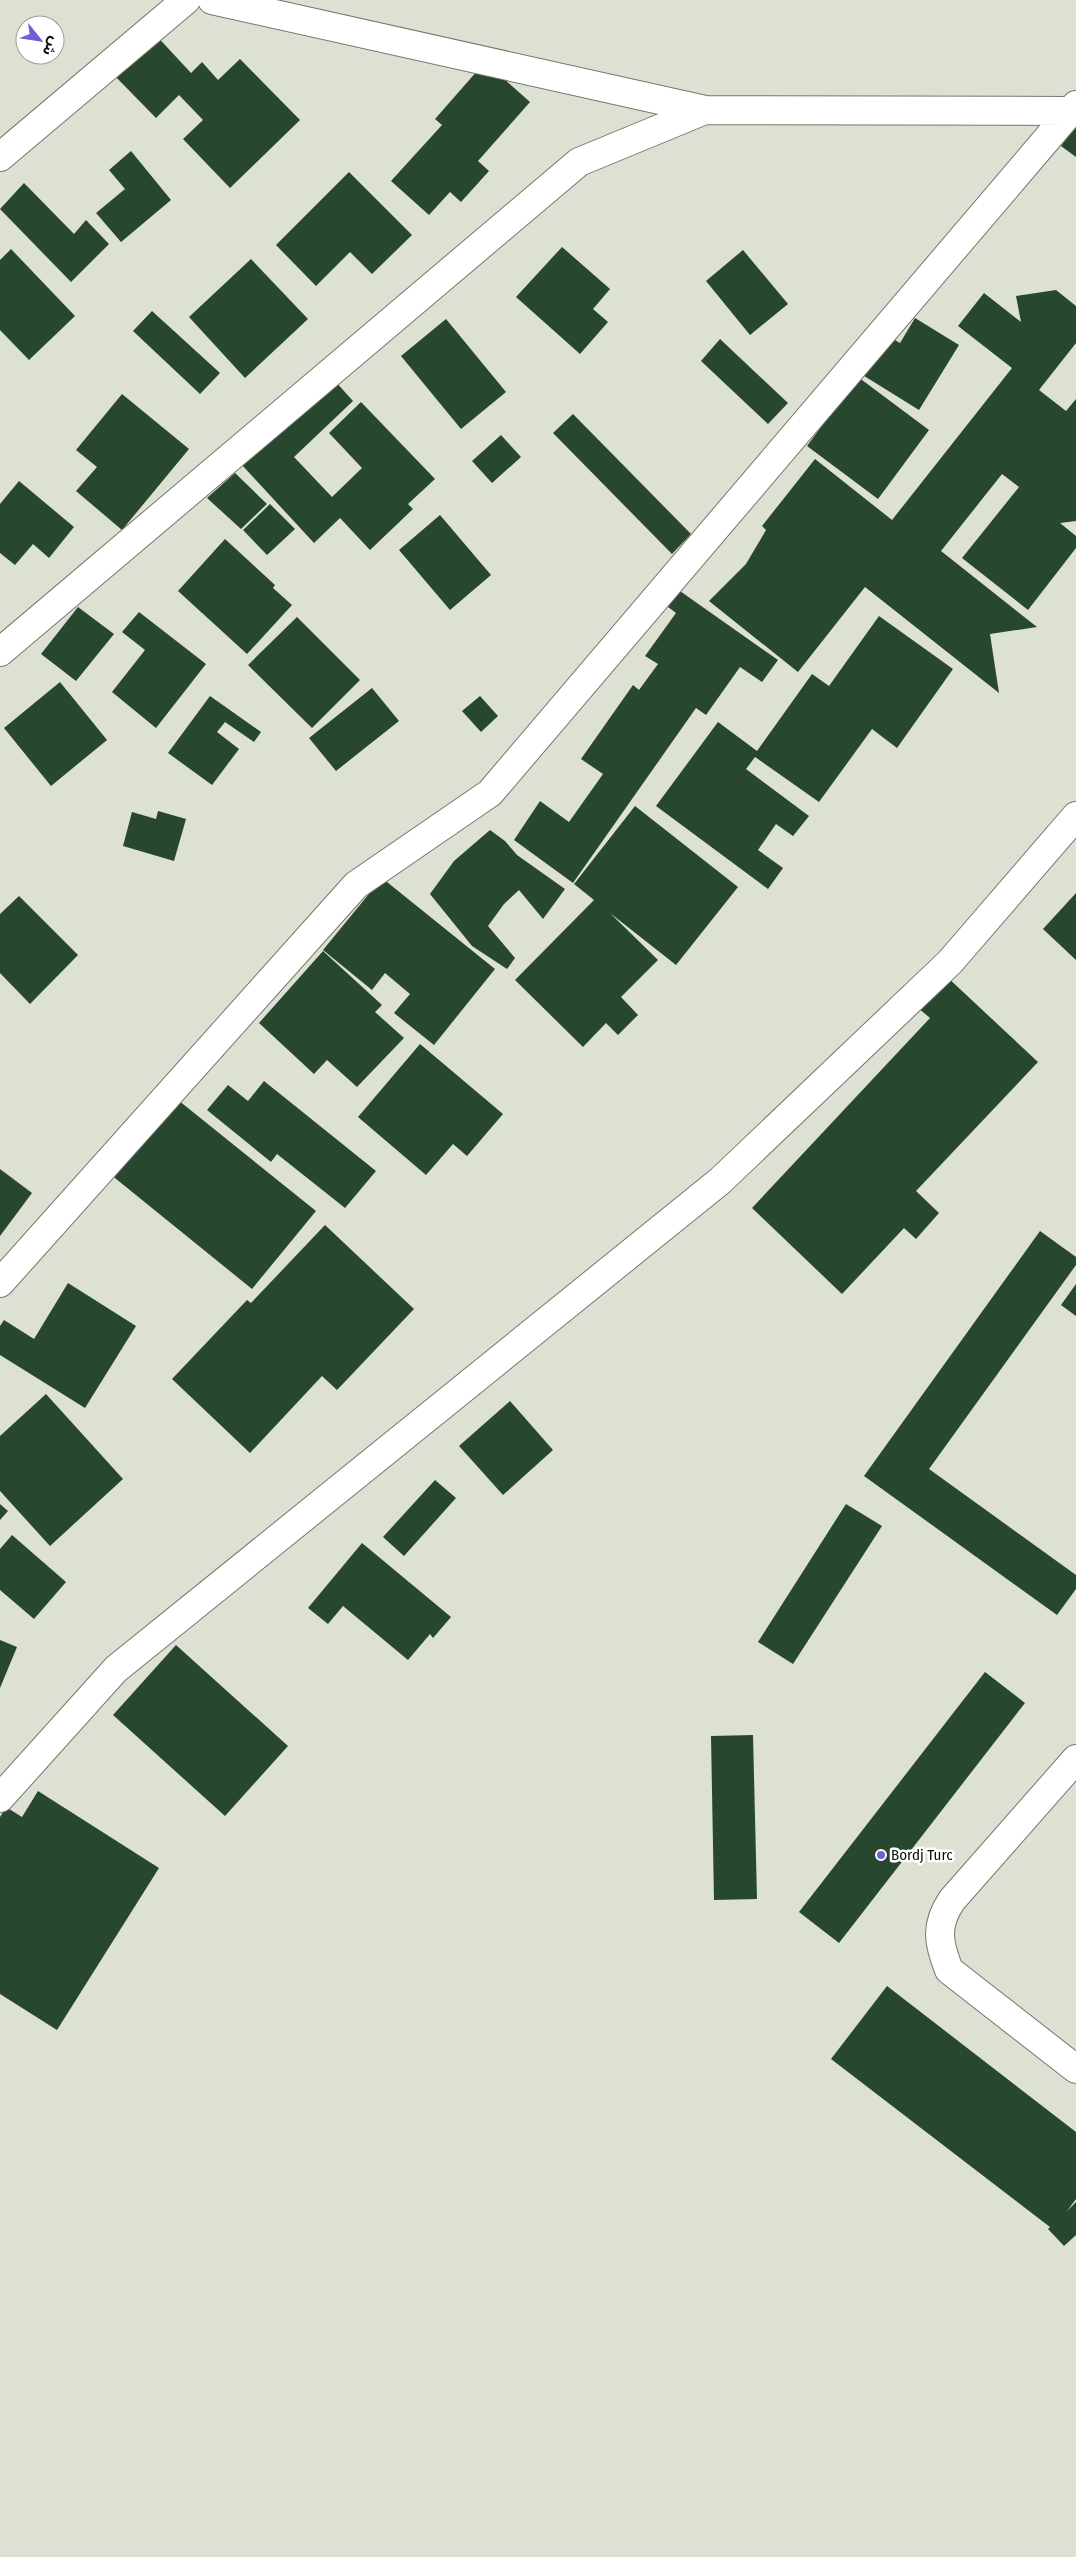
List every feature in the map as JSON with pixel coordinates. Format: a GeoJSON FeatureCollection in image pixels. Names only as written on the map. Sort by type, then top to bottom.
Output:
{"type":"FeatureCollection","features":[{"type":"Feature","properties":{"kind":"street"},"geometry":{"type":"LineString","coordinates":[[0,158],[186,0]]}},
{"type":"Feature","properties":{"kind":"street"},"geometry":{"type":"LineString","coordinates":[[212,0],[705,110],[1073,108]]}},
{"type":"Feature","properties":{"kind":"street"},"geometry":{"type":"LineString","coordinates":[[0,1283],[356,885],[490,793],[1073,108]]}},
{"type":"Feature","properties":{"kind":"street"},"geometry":{"type":"LineString","coordinates":[[0,652],[579,162],[705,110]]}},
{"type":"Feature","properties":{"kind":"street"},"geometry":{"type":"LineString","coordinates":[[0,1798],[116,1669],[720,1181],[950,962],[1076,816]]}},
{"type":"Feature","properties":{"kind":"street"},"geometry":{"type":"LineString","coordinates":[[1076,1760],[952,1900],[942,1915],[939,1936],[949,1970],[1076,2069]]}},
{"type":"Feature","properties":{"kind":"building"},"geometry":{"type":"Polygon","coordinates":[[[153,32],[191,73],[202,62],[218,80],[240,59],[300,120],[230,188],[183,139],[203,120],[179,95],[156,118],[111,72],[153,32]]]}},
{"type":"Feature","properties":{"kind":"building"},"geometry":{"type":"Polygon","coordinates":[[[485,62],[530,102],[478,161],[489,171],[461,202],[450,192],[429,215],[391,181],[442,125],[435,119],[485,62]]]}},
{"type":"Feature","properties":{"kind":"building"},"geometry":{"type":"Polygon","coordinates":[[[1076,126],[1076,157],[1061,146],[1076,126]]]}},
{"type":"Feature","properties":{"kind":"building"},"geometry":{"type":"Polygon","coordinates":[[[131,151],[171,200],[121,242],[96,213],[125,189],[109,170],[131,151]]]}},
{"type":"Feature","properties":{"kind":"building"},"geometry":{"type":"Polygon","coordinates":[[[349,172],[412,235],[372,274],[350,252],[316,286],[276,245],[349,172]]]}},
{"type":"Feature","properties":{"kind":"building"},"geometry":{"type":"Polygon","coordinates":[[[24,183],[74,234],[86,220],[109,244],[71,282],[0,209],[24,183]]]}},
{"type":"Feature","properties":{"kind":"building"},"geometry":{"type":"Polygon","coordinates":[[[562,247],[610,289],[593,309],[608,322],[580,354],[516,297],[562,247]]]}},
{"type":"Feature","properties":{"kind":"building"},"geometry":{"type":"Polygon","coordinates":[[[11,249],[75,316],[29,360],[0,330],[0,260],[11,249]]]}},
{"type":"Feature","properties":{"kind":"building"},"geometry":{"type":"Polygon","coordinates":[[[743,250],[788,304],[750,335],[706,281],[743,250]]]}},
{"type":"Feature","properties":{"kind":"building"},"geometry":{"type":"Polygon","coordinates":[[[251,259],[308,319],[245,378],[189,317],[251,259]]]}},
{"type":"Feature","properties":{"kind":"building"},"geometry":{"type":"Polygon","coordinates":[[[1056,290],[1076,306],[1076,343],[1039,390],[1066,411],[1076,399],[1076,521],[1060,523],[1076,536],[1076,548],[1028,610],[962,558],[1019,487],[1002,474],[941,551],[1037,627],[990,634],[999,693],[865,587],[798,672],[709,601],[746,564],[766,530],[762,526],[815,459],[892,520],[1012,368],[958,326],[984,293],[1021,322],[1016,296],[1056,290]]]}},
{"type":"Feature","properties":{"kind":"building"},"geometry":{"type":"Polygon","coordinates":[[[152,311],[220,373],[200,394],[133,331],[152,311]]]}},
{"type":"Feature","properties":{"kind":"building"},"geometry":{"type":"Polygon","coordinates":[[[915,318],[959,345],[919,410],[861,374],[885,334],[900,343],[915,318]]]}},
{"type":"Feature","properties":{"kind":"building"},"geometry":{"type":"Polygon","coordinates":[[[446,319],[506,392],[461,429],[401,356],[446,319]]]}},
{"type":"Feature","properties":{"kind":"building"},"geometry":{"type":"Polygon","coordinates":[[[720,339],[788,403],[768,424],[701,361],[720,339]]]}},
{"type":"Feature","properties":{"kind":"building"},"geometry":{"type":"Polygon","coordinates":[[[858,377],[929,430],[878,499],[807,446],[858,377]]]}},
{"type":"Feature","properties":{"kind":"building"},"geometry":{"type":"Polygon","coordinates":[[[335,381],[353,401],[294,457],[332,497],[362,468],[329,433],[361,402],[435,479],[408,504],[413,509],[370,550],[340,518],[314,543],[242,465],[335,381]]]}},
{"type":"Feature","properties":{"kind":"building"},"geometry":{"type":"Polygon","coordinates":[[[122,394],[189,449],[122,530],[76,491],[97,467],[76,450],[122,394]]]}},
{"type":"Feature","properties":{"kind":"building"},"geometry":{"type":"Polygon","coordinates":[[[573,414],[691,534],[672,554],[553,433],[573,414]]]}},
{"type":"Feature","properties":{"kind":"building"},"geometry":{"type":"Polygon","coordinates":[[[501,435],[521,457],[492,483],[472,461],[501,435]]]}},
{"type":"Feature","properties":{"kind":"building"},"geometry":{"type":"Polygon","coordinates":[[[235,473],[267,504],[241,529],[207,498],[235,473]]]}},
{"type":"Feature","properties":{"kind":"building"},"geometry":{"type":"Polygon","coordinates":[[[19,481],[74,527],[49,558],[33,544],[15,565],[0,553],[0,504],[19,481]]]}},
{"type":"Feature","properties":{"kind":"building"},"geometry":{"type":"Polygon","coordinates":[[[270,504],[295,529],[267,555],[243,530],[270,504]]]}},
{"type":"Feature","properties":{"kind":"building"},"geometry":{"type":"Polygon","coordinates":[[[440,515],[491,575],[450,610],[399,550],[440,515]]]}},
{"type":"Feature","properties":{"kind":"building"},"geometry":{"type":"Polygon","coordinates":[[[225,539],[275,585],[273,588],[292,605],[247,654],[178,591],[225,539]]]}},
{"type":"Feature","properties":{"kind":"building"},"geometry":{"type":"Polygon","coordinates":[[[670,584],[778,660],[762,682],[740,667],[706,715],[696,708],[573,883],[514,840],[540,801],[569,822],[603,774],[581,759],[633,685],[639,690],[658,664],[645,656],[676,613],[659,600],[670,584]]]}},
{"type":"Feature","properties":{"kind":"building"},"geometry":{"type":"Polygon","coordinates":[[[78,607],[114,634],[76,681],[41,654],[78,607]]]}},
{"type":"Feature","properties":{"kind":"building"},"geometry":{"type":"Polygon","coordinates":[[[139,612],[206,664],[156,728],[112,692],[145,650],[122,632],[139,612]]]}},
{"type":"Feature","properties":{"kind":"building"},"geometry":{"type":"Polygon","coordinates":[[[879,616],[953,669],[897,748],[872,729],[819,802],[755,757],[746,769],[809,816],[793,836],[776,824],[758,850],[783,868],[768,889],[656,806],[718,722],[757,751],[812,674],[829,686],[879,616]]]}},
{"type":"Feature","properties":{"kind":"building"},"geometry":{"type":"Polygon","coordinates":[[[297,617],[360,680],[312,728],[248,665],[297,617]]]}},
{"type":"Feature","properties":{"kind":"building"},"geometry":{"type":"Polygon","coordinates":[[[60,682],[107,740],[51,786],[4,728],[60,682]]]}},
{"type":"Feature","properties":{"kind":"building"},"geometry":{"type":"Polygon","coordinates":[[[372,688],[399,721],[336,771],[309,738],[372,688]]]}},
{"type":"Feature","properties":{"kind":"building"},"geometry":{"type":"Polygon","coordinates":[[[210,696],[261,732],[254,742],[225,722],[217,732],[239,749],[212,785],[168,753],[210,696]]]}},
{"type":"Feature","properties":{"kind":"building"},"geometry":{"type":"Polygon","coordinates":[[[480,696],[498,716],[481,732],[462,711],[480,696]]]}},
{"type":"Feature","properties":{"kind":"building"},"geometry":{"type":"Polygon","coordinates":[[[635,806],[738,887],[676,965],[610,913],[658,960],[621,997],[638,1015],[618,1035],[606,1023],[583,1047],[515,980],[594,900],[574,884],[635,806]]]}},
{"type":"Feature","properties":{"kind":"building"},"geometry":{"type":"Polygon","coordinates":[[[158,811],[186,819],[174,861],[123,846],[132,812],[156,819],[158,811]]]}},
{"type":"Feature","properties":{"kind":"building"},"geometry":{"type":"Polygon","coordinates":[[[490,830],[505,841],[517,855],[565,889],[543,919],[519,890],[504,904],[488,926],[515,958],[507,969],[472,946],[430,894],[454,861],[490,830]]]}},
{"type":"Feature","properties":{"kind":"building"},"geometry":{"type":"Polygon","coordinates":[[[382,878],[495,969],[434,1045],[394,1013],[410,994],[385,973],[372,990],[323,950],[382,878]]]}},
{"type":"Feature","properties":{"kind":"building"},"geometry":{"type":"Polygon","coordinates":[[[1076,893],[1076,960],[1043,929],[1076,893]]]}},
{"type":"Feature","properties":{"kind":"building"},"geometry":{"type":"Polygon","coordinates":[[[19,896],[78,955],[30,1004],[0,973],[0,914],[19,896]]]}},
{"type":"Feature","properties":{"kind":"building"},"geometry":{"type":"Polygon","coordinates":[[[323,951],[382,1005],[375,1012],[404,1038],[357,1087],[327,1060],[314,1074],[259,1023],[323,951]]]}},
{"type":"Feature","properties":{"kind":"building"},"geometry":{"type":"Polygon","coordinates":[[[946,976],[1038,1062],[916,1191],[939,1213],[916,1239],[904,1228],[842,1294],[752,1208],[930,1018],[917,1007],[946,976]]]}},
{"type":"Feature","properties":{"kind":"building"},"geometry":{"type":"Polygon","coordinates":[[[420,1044],[503,1114],[467,1156],[453,1144],[426,1175],[358,1117],[420,1044]]]}},
{"type":"Feature","properties":{"kind":"building"},"geometry":{"type":"Polygon","coordinates":[[[264,1081],[376,1171],[345,1208],[277,1154],[271,1162],[207,1110],[228,1085],[248,1101],[264,1081]]]}},
{"type":"Feature","properties":{"kind":"building"},"geometry":{"type":"Polygon","coordinates":[[[173,1096],[316,1211],[252,1289],[110,1174],[173,1096]]]}},
{"type":"Feature","properties":{"kind":"building"},"geometry":{"type":"Polygon","coordinates":[[[0,1169],[32,1193],[0,1236],[0,1169]]]}},
{"type":"Feature","properties":{"kind":"building"},"geometry":{"type":"Polygon","coordinates":[[[325,1225],[414,1309],[337,1390],[322,1376],[250,1453],[172,1379],[247,1300],[251,1303],[325,1225]]]}},
{"type":"Feature","properties":{"kind":"building"},"geometry":{"type":"Polygon","coordinates":[[[1040,1231],[1076,1257],[1076,1265],[929,1469],[1076,1575],[1076,1589],[1057,1615],[864,1476],[1040,1231]]]}},
{"type":"Feature","properties":{"kind":"building"},"geometry":{"type":"Polygon","coordinates":[[[68,1283],[136,1326],[85,1408],[0,1355],[0,1326],[4,1320],[34,1339],[68,1283]]]}},
{"type":"Feature","properties":{"kind":"building"},"geometry":{"type":"Polygon","coordinates":[[[1076,1284],[1076,1316],[1061,1305],[1076,1284]]]}},
{"type":"Feature","properties":{"kind":"building"},"geometry":{"type":"Polygon","coordinates":[[[46,1394],[123,1479],[50,1546],[0,1491],[0,1436],[46,1394]]]}},
{"type":"Feature","properties":{"kind":"building"},"geometry":{"type":"Polygon","coordinates":[[[510,1401],[553,1450],[503,1495],[459,1446],[510,1401]]]}},
{"type":"Feature","properties":{"kind":"building"},"geometry":{"type":"Polygon","coordinates":[[[435,1480],[456,1498],[404,1556],[383,1537],[435,1480]]]}},
{"type":"Feature","properties":{"kind":"building"},"geometry":{"type":"Polygon","coordinates":[[[0,1504],[8,1511],[0,1520],[0,1504]]]}},
{"type":"Feature","properties":{"kind":"building"},"geometry":{"type":"Polygon","coordinates":[[[846,1504],[882,1526],[793,1664],[758,1642],[846,1504]]]}},
{"type":"Feature","properties":{"kind":"building"},"geometry":{"type":"Polygon","coordinates":[[[12,1535],[66,1582],[34,1619],[0,1590],[0,1549],[12,1535]]]}},
{"type":"Feature","properties":{"kind":"building"},"geometry":{"type":"Polygon","coordinates":[[[362,1543],[451,1617],[433,1638],[430,1634],[408,1660],[343,1606],[328,1624],[308,1608],[362,1543]]]}},
{"type":"Feature","properties":{"kind":"building"},"geometry":{"type":"Polygon","coordinates":[[[0,1640],[17,1647],[0,1688],[0,1640]]]}},
{"type":"Feature","properties":{"kind":"building"},"geometry":{"type":"Polygon","coordinates":[[[176,1645],[288,1746],[225,1816],[113,1715],[176,1645]]]}},
{"type":"Feature","properties":{"kind":"building"},"geometry":{"type":"Polygon","coordinates":[[[985,1672],[1025,1703],[839,1943],[799,1912],[985,1672]]]}},
{"type":"Feature","properties":{"kind":"building"},"geometry":{"type":"Polygon","coordinates":[[[753,1735],[757,1899],[714,1900],[711,1736],[753,1735]]]}},
{"type":"Feature","properties":{"kind":"building"},"geometry":{"type":"Polygon","coordinates":[[[38,1791],[159,1868],[57,2030],[0,1994],[0,1817],[6,1807],[22,1817],[38,1791]]]}},
{"type":"Feature","properties":{"kind":"building"},"geometry":{"type":"Polygon","coordinates":[[[887,1986],[1076,2132],[1076,2199],[1067,2211],[1076,2202],[1076,2235],[1064,2246],[1048,2229],[1050,2227],[831,2059],[887,1986]]]}},
{"type":"Feature","properties":{"kind":"place","name":"Bordj Turc"},"geometry":{"type":"Point","coordinates":[881,1855]}}]}
